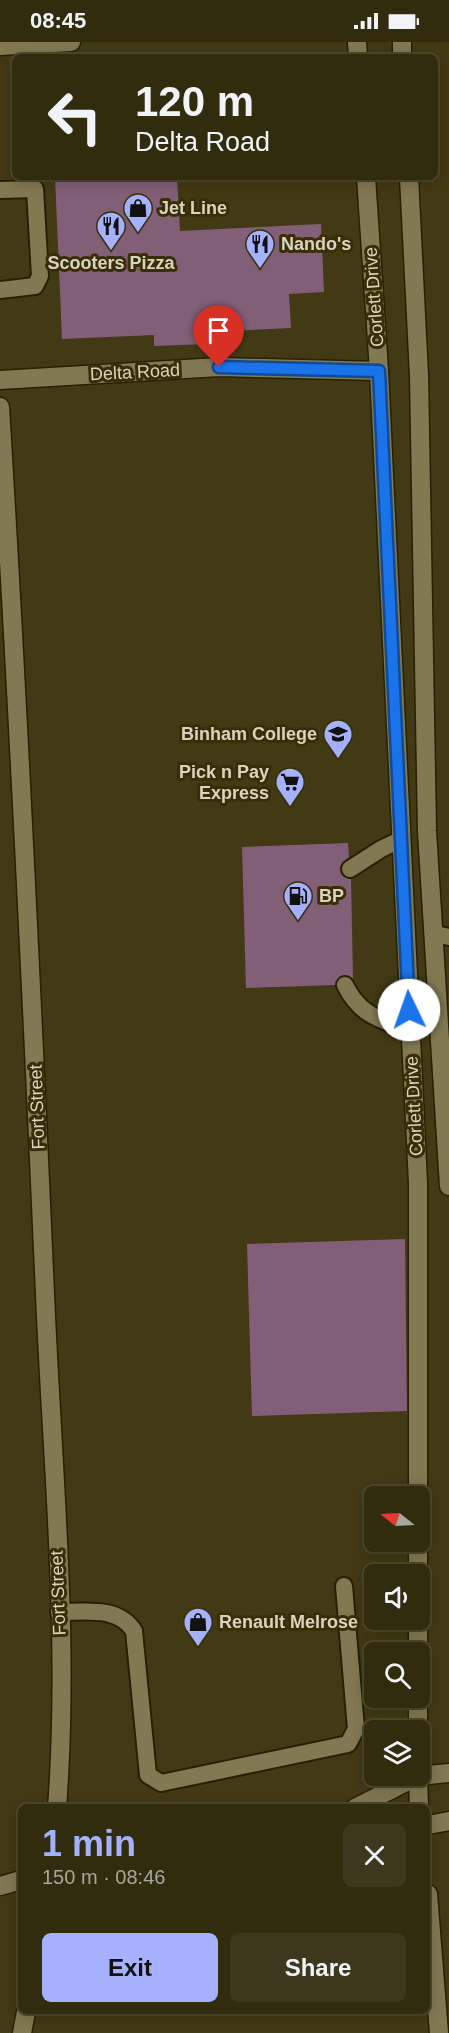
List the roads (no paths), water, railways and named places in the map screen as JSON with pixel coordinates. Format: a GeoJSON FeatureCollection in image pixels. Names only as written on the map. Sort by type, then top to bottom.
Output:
{"type":"FeatureCollection","features":[{"type":"Feature","properties":{"kind":"main road"},"geometry":{"type":"LineString","coordinates":[[0,46],[71,42]]}},
{"type":"Feature","properties":{"kind":"main road"},"geometry":{"type":"LineString","coordinates":[[357,42],[363,42]]}},
{"type":"Feature","properties":{"kind":"main road","name":"Corlett Drive"},"geometry":{"type":"LineString","coordinates":[[366,180],[379,371],[418,1184],[418,1486]]}},
{"type":"Feature","properties":{"kind":"main road","name":"Corlett Drive"},"geometry":{"type":"LineString","coordinates":[[409,180],[419,375],[427,831],[442,935],[449,1186]]}},
{"type":"Feature","properties":{"kind":"main road","name":"Delta Road"},"geometry":{"type":"LineString","coordinates":[[0,380],[219,367],[379,371]]}},
{"type":"Feature","properties":{"kind":"main road","name":"Fort Street"},"geometry":{"type":"LineString","coordinates":[[0,407],[23,788],[59,1612],[62,1739],[57,1804]]}},
{"type":"Feature","properties":{"kind":"main road"},"geometry":{"type":"LineString","coordinates":[[430,1775],[449,1773]]}},
{"type":"Feature","properties":{"kind":"main road"},"geometry":{"type":"LineString","coordinates":[[363,1804],[398,1786]]}},
{"type":"Feature","properties":{"kind":"main road"},"geometry":{"type":"LineString","coordinates":[[418,1786],[419,1804]]}},
{"type":"Feature","properties":{"kind":"main road"},"geometry":{"type":"LineString","coordinates":[[430,1825],[449,1821]]}},
{"type":"Feature","properties":{"kind":"main road"},"geometry":{"type":"LineString","coordinates":[[0,1886],[18,1882]]}},
{"type":"Feature","properties":{"kind":"main road"},"geometry":{"type":"LineString","coordinates":[[430,1919],[439,2033]]}},
{"type":"Feature","properties":{"kind":"main road"},"geometry":{"type":"LineString","coordinates":[[22,2033],[26,2014]]}},
{"type":"Feature","properties":{"kind":"lane"},"geometry":{"type":"LineString","coordinates":[[0,190],[35,189],[40,276],[34,286],[0,290]]}},
{"type":"Feature","properties":{"kind":"lane"},"geometry":{"type":"LineString","coordinates":[[350,869],[400,840]]}},
{"type":"Feature","properties":{"kind":"lane"},"geometry":{"type":"LineString","coordinates":[[345,985],[353,1001],[364,1012],[410,1031]]}},
{"type":"Feature","properties":{"kind":"lane"},"geometry":{"type":"LineString","coordinates":[[59,1612],[102,1612],[121,1617],[134,1632],[148,1775],[161,1784],[348,1744],[356,1729],[344,1586]]}},
{"type":"Feature","properties":{"kind":"place","name":"Jet Line"},"geometry":{"type":"Point","coordinates":[138,234]}},
{"type":"Feature","properties":{"kind":"place","name":"Scooters Pizza"},"geometry":{"type":"Point","coordinates":[111,252]}},
{"type":"Feature","properties":{"kind":"place","name":"Nando's"},"geometry":{"type":"Point","coordinates":[260,270]}},
{"type":"Feature","properties":{"kind":"place","name":"Binham College"},"geometry":{"type":"Point","coordinates":[338,760]}},
{"type":"Feature","properties":{"kind":"place","name":"Pick n Pay Express"},"geometry":{"type":"Point","coordinates":[290,808]}},
{"type":"Feature","properties":{"kind":"place","name":"BP"},"geometry":{"type":"Point","coordinates":[298,922]}},
{"type":"Feature","properties":{"kind":"place","name":"Renault Melrose"},"geometry":{"type":"Point","coordinates":[198,1648]}}]}
